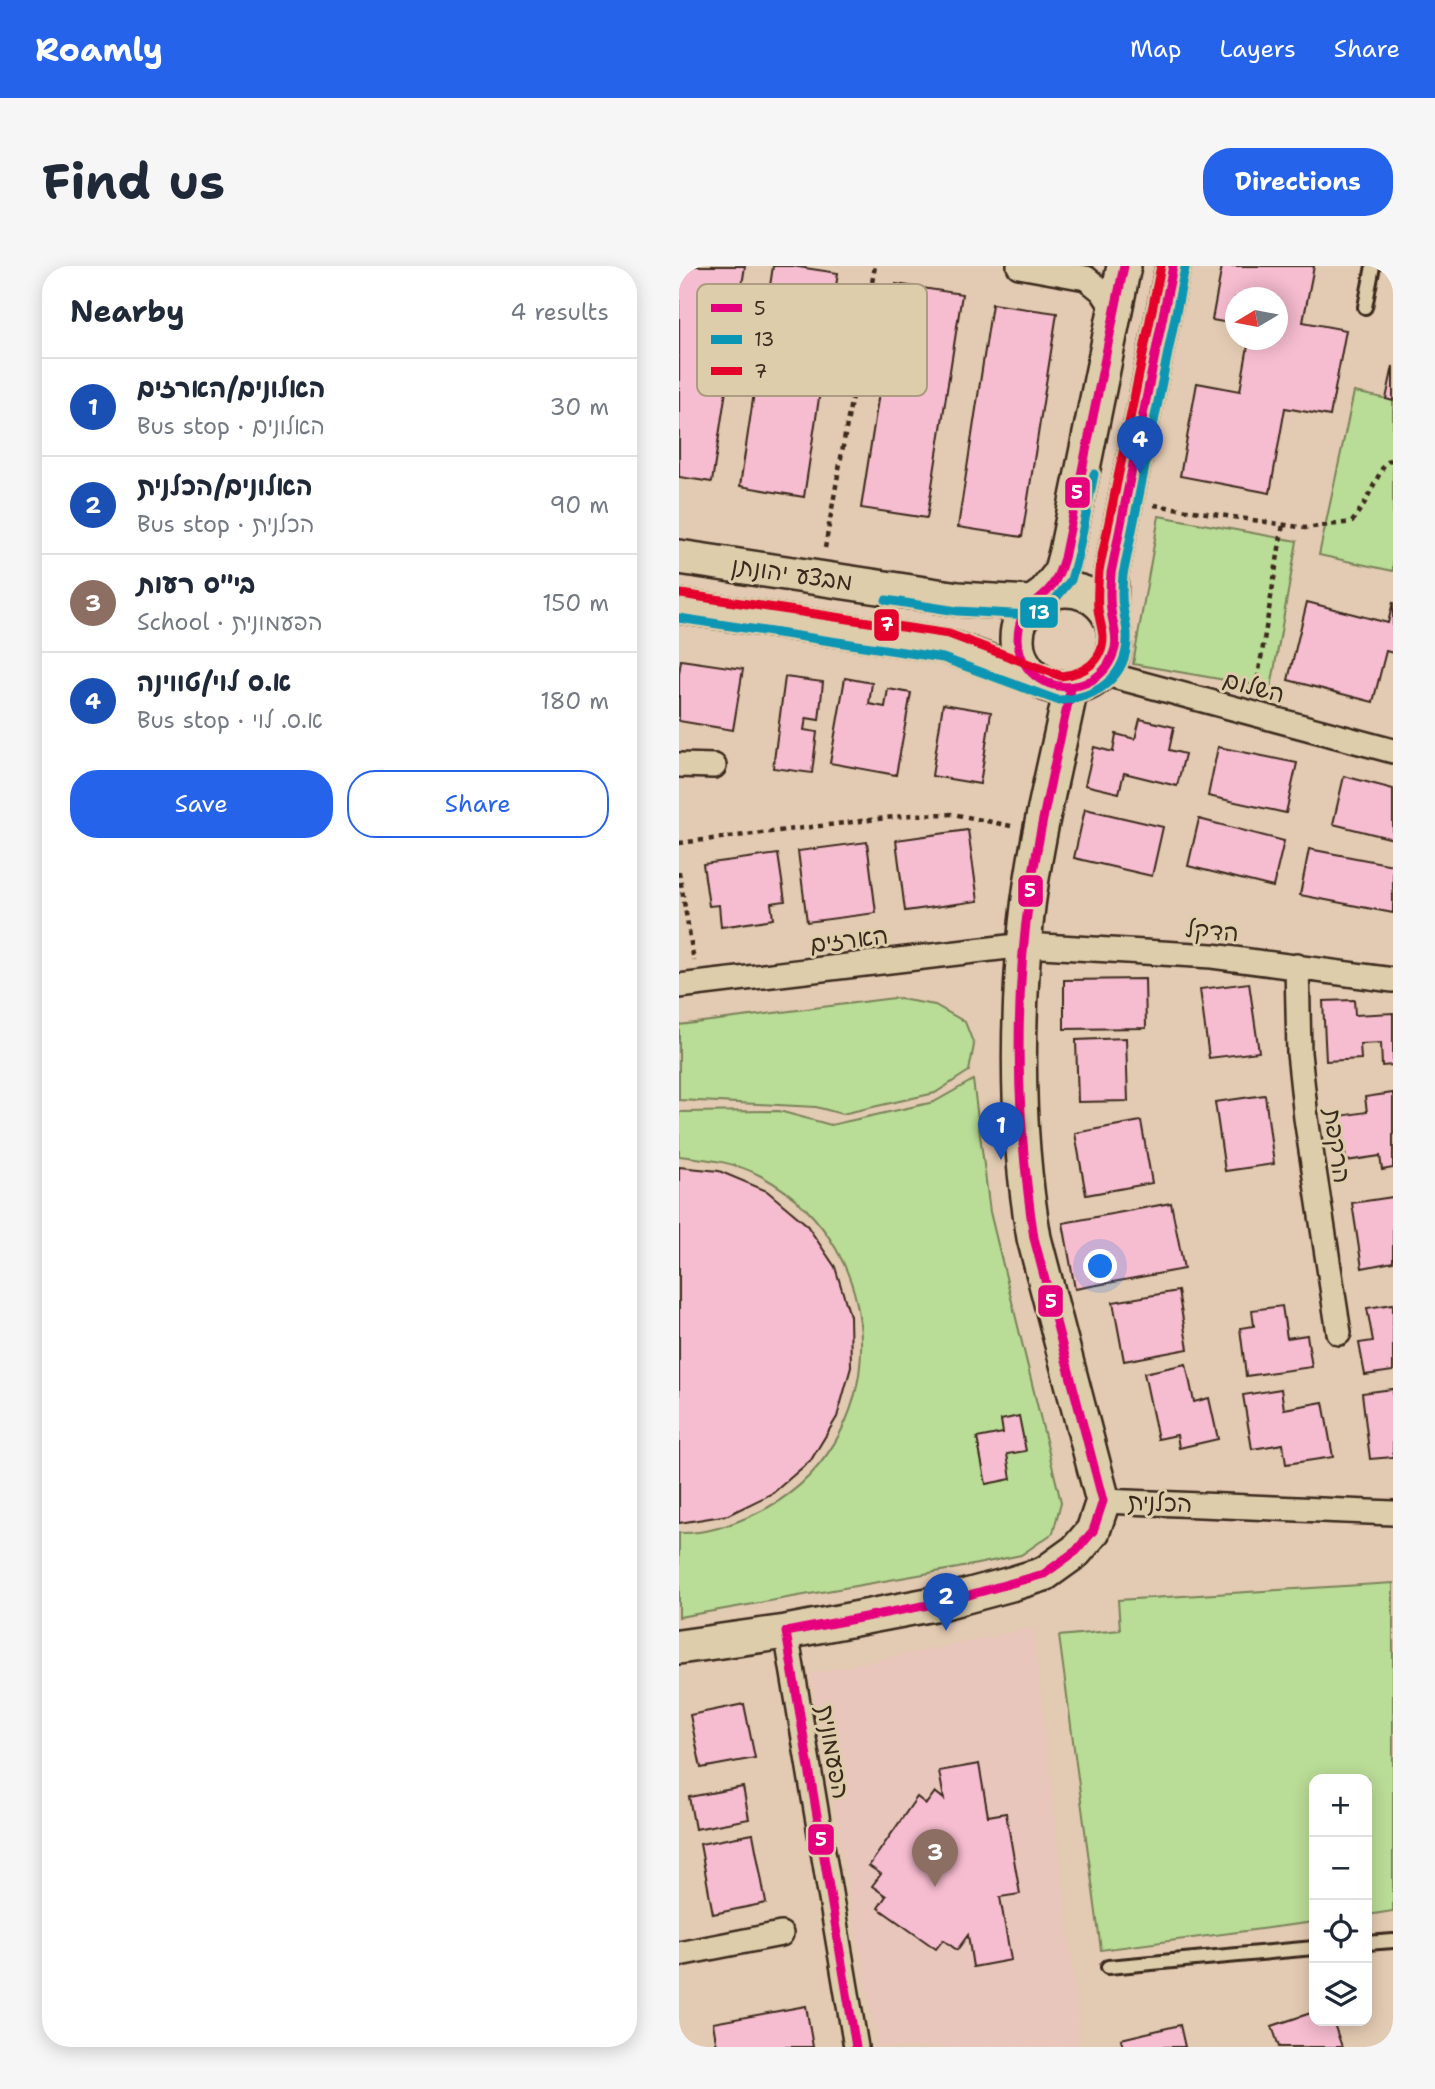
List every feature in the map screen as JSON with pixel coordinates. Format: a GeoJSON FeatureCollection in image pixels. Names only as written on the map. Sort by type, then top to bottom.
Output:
{"type":"FeatureCollection","features":[{"type":"Feature","properties":{"kind":"main road"},"geometry":{"type":"LineString","coordinates":[[1124,266],[1060,574],[1022,617],[1017,634],[1018,650],[1025,666],[1037,678],[1059,688],[1088,683],[1102,673],[1115,648],[1110,603],[1111,573],[1173,266]]}},
{"type":"Feature","properties":{"kind":"main road","name":"מבצע יהונתן"},"geometry":{"type":"LineString","coordinates":[[679,558],[958,599],[1038,599]]}},
{"type":"Feature","properties":{"kind":"main road"},"geometry":{"type":"LineString","coordinates":[[1038,599],[1060,589],[1076,590],[1090,595],[1103,605],[1112,619]]}},
{"type":"Feature","properties":{"kind":"main road","name":"מבצע יהונתן"},"geometry":{"type":"LineString","coordinates":[[679,606],[946,646],[1037,678]]}},
{"type":"Feature","properties":{"kind":"main road"},"geometry":{"type":"LineString","coordinates":[[1071,688],[1026,923],[1018,1065],[1027,1198],[1034,1238],[1103,1501]]}},
{"type":"Feature","properties":{"kind":"main road","name":"הכלנית"},"geometry":{"type":"LineString","coordinates":[[679,1647],[786,1632],[944,1602],[1044,1574],[1076,1551],[1093,1531],[1103,1501]]}},
{"type":"Feature","properties":{"kind":"street"},"geometry":{"type":"LineString","coordinates":[[1019,266],[1086,278],[1101,291],[1115,311]]}},
{"type":"Feature","properties":{"kind":"street","name":"השלום"},"geometry":{"type":"LineString","coordinates":[[1102,673],[1393,751]]}},
{"type":"Feature","properties":{"kind":"street"},"geometry":{"type":"LineString","coordinates":[[679,765],[714,766]]}},
{"type":"Feature","properties":{"kind":"street","name":"הדקל"},"geometry":{"type":"LineString","coordinates":[[1025,946],[1212,956],[1393,980]]}},
{"type":"Feature","properties":{"kind":"street","name":"הארזים"},"geometry":{"type":"LineString","coordinates":[[688,985],[1025,946]]}},
{"type":"Feature","properties":{"kind":"street","name":"הרקפת"},"geometry":{"type":"LineString","coordinates":[[1297,966],[1299,1053],[1305,1118],[1339,1333]]}},
{"type":"Feature","properties":{"kind":"street","name":"הכלנית"},"geometry":{"type":"LineString","coordinates":[[1103,1501],[1393,1513]]}},
{"type":"Feature","properties":{"kind":"street","name":"הפעמונית"},"geometry":{"type":"LineString","coordinates":[[786,1632],[856,2047]]}},
{"type":"Feature","properties":{"kind":"street"},"geometry":{"type":"LineString","coordinates":[[679,1954],[782,1934]]}},
{"type":"Feature","properties":{"kind":"lane"},"geometry":{"type":"LineString","coordinates":[[1366,307],[1373,266]]}},
{"type":"Feature","properties":{"kind":"lane"},"geometry":{"type":"LineString","coordinates":[[1372,1943],[1393,1941]]}},
{"type":"Feature","properties":{"kind":"lane"},"geometry":{"type":"LineString","coordinates":[[1108,1967],[1309,1948]]}},
{"type":"Feature","properties":{"kind":"path"},"geometry":{"type":"LineString","coordinates":[[872,284],[875,266]]}},
{"type":"Feature","properties":{"kind":"path"},"geometry":{"type":"LineString","coordinates":[[820,578],[852,396]]}},
{"type":"Feature","properties":{"kind":"path"},"geometry":{"type":"LineString","coordinates":[[1126,500],[1305,528],[1352,522],[1384,464],[1393,458]]}},
{"type":"Feature","properties":{"kind":"path"},"geometry":{"type":"LineString","coordinates":[[1251,713],[1283,524]]}},
{"type":"Feature","properties":{"kind":"path"},"geometry":{"type":"LineString","coordinates":[[679,843],[911,815],[953,814],[1041,834]]}},
{"type":"Feature","properties":{"kind":"path"},"geometry":{"type":"LineString","coordinates":[[679,872],[688,985]]}},
{"type":"Feature","properties":{"kind":"shaded area"},"geometry":{"type":"Polygon","coordinates":[[[1033,1628],[1078,2012],[1079,2047],[878,2047],[810,1674],[1033,1628]]]}},
{"type":"Feature","properties":{"kind":"green space"},"geometry":{"type":"Polygon","coordinates":[[[1354,392],[1393,400],[1393,571],[1319,555],[1354,392]]]}},
{"type":"Feature","properties":{"kind":"green space"},"geometry":{"type":"Polygon","coordinates":[[[1159,516],[1297,541],[1271,688],[1133,664],[1159,516]]]}},
{"type":"Feature","properties":{"kind":"green space"},"geometry":{"type":"Polygon","coordinates":[[[894,998],[935,1005],[965,1022],[974,1045],[969,1071],[935,1093],[842,1114],[816,1107],[679,1100],[679,1025],[894,998]]]}},
{"type":"Feature","properties":{"kind":"green space"},"geometry":{"type":"Polygon","coordinates":[[[973,1080],[990,1212],[1061,1502],[1053,1533],[1021,1555],[679,1617],[679,1533],[709,1530],[737,1522],[755,1514],[801,1484],[834,1444],[854,1397],[861,1348],[855,1297],[837,1250],[805,1209],[761,1176],[721,1162],[679,1156],[679,1112],[779,1111],[831,1125],[934,1102],[973,1080]]]}},
{"type":"Feature","properties":{"kind":"green space"},"geometry":{"type":"Polygon","coordinates":[[[1393,1583],[1393,1911],[1372,1914],[1372,1774],[1309,1774],[1309,1923],[1101,1950],[1059,1636],[1120,1630],[1118,1600],[1393,1583]]]}},
{"type":"Feature","properties":{"kind":"building"},"geometry":{"type":"Polygon","coordinates":[[[679,266],[745,266],[742,284],[697,284],[697,396],[725,396],[712,482],[679,477],[679,266]]]}},
{"type":"Feature","properties":{"kind":"building"},"geometry":{"type":"Polygon","coordinates":[[[773,266],[838,273],[836,284],[770,284],[773,266]]]}},
{"type":"Feature","properties":{"kind":"building"},"geometry":{"type":"Polygon","coordinates":[[[1222,266],[1314,266],[1303,322],[1346,330],[1330,416],[1285,408],[1270,493],[1180,476],[1197,383],[1240,391],[1247,350],[1288,350],[1288,287],[1225,287],[1225,322],[1212,320],[1222,266]]]}},
{"type":"Feature","properties":{"kind":"building"},"geometry":{"type":"Polygon","coordinates":[[[927,289],[962,294],[927,518],[861,508],[878,396],[927,396],[927,289]]]}},
{"type":"Feature","properties":{"kind":"building"},"geometry":{"type":"Polygon","coordinates":[[[992,304],[1057,313],[1022,537],[958,527],[992,304]]]}},
{"type":"Feature","properties":{"kind":"building"},"geometry":{"type":"Polygon","coordinates":[[[1393,366],[1393,401],[1386,399],[1393,366]]]}},
{"type":"Feature","properties":{"kind":"building"},"geometry":{"type":"Polygon","coordinates":[[[754,396],[819,396],[804,497],[740,486],[754,396]]]}},
{"type":"Feature","properties":{"kind":"building"},"geometry":{"type":"Polygon","coordinates":[[[1307,602],[1388,623],[1393,602],[1393,653],[1386,651],[1373,702],[1288,680],[1307,602]]]}},
{"type":"Feature","properties":{"kind":"building"},"geometry":{"type":"Polygon","coordinates":[[[681,660],[743,669],[733,730],[679,721],[681,660]]]}},
{"type":"Feature","properties":{"kind":"building"},"geometry":{"type":"Polygon","coordinates":[[[785,677],[823,682],[819,720],[806,718],[804,730],[817,732],[812,773],[773,768],[785,677]]]}},
{"type":"Feature","properties":{"kind":"building"},"geometry":{"type":"Polygon","coordinates":[[[845,678],[872,683],[869,704],[885,707],[888,689],[911,693],[896,775],[830,763],[845,678]]]}},
{"type":"Feature","properties":{"kind":"building"},"geometry":{"type":"Polygon","coordinates":[[[943,704],[991,712],[980,784],[932,776],[943,704]]]}},
{"type":"Feature","properties":{"kind":"building"},"geometry":{"type":"Polygon","coordinates":[[[1140,719],[1174,727],[1169,750],[1185,754],[1177,786],[1124,773],[1119,793],[1085,785],[1094,747],[1113,752],[1116,734],[1135,739],[1140,719]]]}},
{"type":"Feature","properties":{"kind":"building"},"geometry":{"type":"Polygon","coordinates":[[[1218,747],[1297,763],[1286,813],[1208,796],[1218,747]]]}},
{"type":"Feature","properties":{"kind":"building"},"geometry":{"type":"Polygon","coordinates":[[[1344,776],[1393,789],[1393,839],[1333,824],[1344,776]]]}},
{"type":"Feature","properties":{"kind":"building"},"geometry":{"type":"Polygon","coordinates":[[[1085,809],[1163,827],[1152,876],[1074,858],[1085,809]]]}},
{"type":"Feature","properties":{"kind":"building"},"geometry":{"type":"Polygon","coordinates":[[[1199,819],[1284,841],[1273,887],[1188,866],[1199,819]]]}},
{"type":"Feature","properties":{"kind":"building"},"geometry":{"type":"Polygon","coordinates":[[[968,830],[978,901],[905,911],[896,840],[968,830]]]}},
{"type":"Feature","properties":{"kind":"building"},"geometry":{"type":"Polygon","coordinates":[[[867,842],[876,913],[807,922],[798,851],[867,842]]]}},
{"type":"Feature","properties":{"kind":"building"},"geometry":{"type":"Polygon","coordinates":[[[1309,849],[1393,865],[1393,913],[1300,895],[1309,849]]]}},
{"type":"Feature","properties":{"kind":"building"},"geometry":{"type":"Polygon","coordinates":[[[778,854],[785,901],[771,903],[773,919],[721,927],[719,905],[709,906],[703,864],[778,854]]]}},
{"type":"Feature","properties":{"kind":"building"},"geometry":{"type":"Polygon","coordinates":[[[1145,979],[1146,1028],[1064,1029],[1064,980],[1145,979]]]}},
{"type":"Feature","properties":{"kind":"building"},"geometry":{"type":"Polygon","coordinates":[[[1249,983],[1259,1052],[1209,1058],[1200,989],[1249,983]]]}},
{"type":"Feature","properties":{"kind":"building"},"geometry":{"type":"Polygon","coordinates":[[[1354,1000],[1355,1015],[1393,1013],[1393,1065],[1382,1066],[1381,1043],[1360,1044],[1361,1059],[1326,1061],[1323,1001],[1354,1000]]]}},
{"type":"Feature","properties":{"kind":"building"},"geometry":{"type":"Polygon","coordinates":[[[1126,1038],[1128,1101],[1078,1102],[1076,1040],[1126,1038]]]}},
{"type":"Feature","properties":{"kind":"building"},"geometry":{"type":"Polygon","coordinates":[[[1393,1093],[1393,1168],[1382,1170],[1380,1156],[1346,1161],[1340,1116],[1367,1112],[1365,1097],[1393,1093]]]}},
{"type":"Feature","properties":{"kind":"building"},"geometry":{"type":"Polygon","coordinates":[[[1265,1095],[1274,1164],[1225,1171],[1215,1102],[1265,1095]]]}},
{"type":"Feature","properties":{"kind":"building"},"geometry":{"type":"Polygon","coordinates":[[[1141,1121],[1152,1183],[1086,1195],[1075,1133],[1141,1121]]]}},
{"type":"Feature","properties":{"kind":"building"},"geometry":{"type":"Polygon","coordinates":[[[679,1167],[719,1171],[767,1191],[806,1224],[835,1267],[850,1316],[851,1367],[837,1417],[811,1460],[773,1493],[728,1515],[679,1523],[679,1167]]]}},
{"type":"Feature","properties":{"kind":"building"},"geometry":{"type":"Polygon","coordinates":[[[1393,1197],[1393,1262],[1362,1268],[1352,1203],[1393,1197]]]}},
{"type":"Feature","properties":{"kind":"building"},"geometry":{"type":"Polygon","coordinates":[[[1171,1203],[1184,1269],[1075,1289],[1063,1223],[1171,1203]]]}},
{"type":"Feature","properties":{"kind":"building"},"geometry":{"type":"Polygon","coordinates":[[[1178,1291],[1188,1349],[1124,1361],[1113,1302],[1178,1291]]]}},
{"type":"Feature","properties":{"kind":"building"},"geometry":{"type":"Polygon","coordinates":[[[1393,1304],[1393,1371],[1365,1375],[1359,1343],[1373,1341],[1367,1308],[1393,1304]]]}},
{"type":"Feature","properties":{"kind":"building"},"geometry":{"type":"Polygon","coordinates":[[[1282,1306],[1287,1338],[1307,1335],[1312,1367],[1246,1376],[1240,1328],[1254,1326],[1252,1310],[1282,1306]]]}},
{"type":"Feature","properties":{"kind":"building"},"geometry":{"type":"Polygon","coordinates":[[[1186,1364],[1194,1402],[1209,1398],[1218,1439],[1179,1448],[1177,1435],[1158,1439],[1144,1373],[1186,1364]]]}},
{"type":"Feature","properties":{"kind":"building"},"geometry":{"type":"Polygon","coordinates":[[[1281,1389],[1284,1409],[1323,1402],[1333,1457],[1286,1464],[1283,1444],[1252,1449],[1243,1395],[1281,1389]]]}},
{"type":"Feature","properties":{"kind":"building"},"geometry":{"type":"Polygon","coordinates":[[[1393,1389],[1393,1457],[1370,1459],[1362,1393],[1393,1389]]]}},
{"type":"Feature","properties":{"kind":"building"},"geometry":{"type":"Polygon","coordinates":[[[1019,1416],[1026,1451],[1007,1454],[1011,1479],[986,1484],[977,1438],[1003,1433],[1001,1420],[1019,1416]]]}},
{"type":"Feature","properties":{"kind":"building"},"geometry":{"type":"Polygon","coordinates":[[[744,1704],[755,1758],[701,1768],[690,1715],[744,1704]]]}},
{"type":"Feature","properties":{"kind":"building"},"geometry":{"type":"Polygon","coordinates":[[[979,1764],[988,1816],[1006,1813],[1020,1894],[1000,1897],[1011,1960],[973,1967],[968,1935],[957,1950],[943,1940],[936,1949],[878,1908],[886,1896],[872,1886],[881,1874],[869,1866],[917,1797],[926,1804],[935,1792],[944,1799],[939,1771],[979,1764]]]}},
{"type":"Feature","properties":{"kind":"building"},"geometry":{"type":"Polygon","coordinates":[[[743,1787],[749,1819],[695,1829],[689,1797],[743,1787]]]}},
{"type":"Feature","properties":{"kind":"building"},"geometry":{"type":"Polygon","coordinates":[[[753,1834],[766,1903],[713,1914],[700,1844],[753,1834]]]}},
{"type":"Feature","properties":{"kind":"building"},"geometry":{"type":"Polygon","coordinates":[[[806,2006],[813,2047],[717,2047],[713,2023],[806,2006]]]}},
{"type":"Feature","properties":{"kind":"building"},"geometry":{"type":"Polygon","coordinates":[[[1309,2014],[1309,2026],[1335,2026],[1342,2047],[1279,2047],[1272,2026],[1309,2014]]]}},
{"type":"Feature","properties":{"kind":"building"},"geometry":{"type":"Polygon","coordinates":[[[1180,2025],[1185,2047],[1123,2047],[1121,2039],[1180,2025]]]}},
{"type":"Feature","properties":{"kind":"transit line","name":"5"},"geometry":{"type":"LineString","coordinates":[[1124,266],[1064,558],[1053,584],[1024,615],[1019,628],[1019,650],[1027,667],[1040,679],[1057,686],[1075,686],[1092,680],[1106,668],[1115,648],[1110,601],[1111,573],[1173,266]]}},
{"type":"Feature","properties":{"kind":"transit line","name":"7"},"geometry":{"type":"LineString","coordinates":[[681,594],[949,634],[1061,676],[1091,665],[1100,653],[1103,636],[1098,612],[1099,571],[1161,266]]}},
{"type":"Feature","properties":{"kind":"transit line","name":"13"},"geometry":{"type":"LineString","coordinates":[[679,618],[943,658],[1057,700],[1085,696],[1097,690],[1116,673],[1126,649],[1123,575],[1185,268]]}},
{"type":"Feature","properties":{"kind":"transit line","name":"13"},"geometry":{"type":"LineString","coordinates":[[886,600],[957,611],[1037,614],[1052,603],[1071,580],[1094,474]]}},
{"type":"Feature","properties":{"kind":"transit line","name":"5"},"geometry":{"type":"LineString","coordinates":[[1071,688],[1030,892],[1021,979],[1019,1065],[1024,1152],[1034,1238],[1103,1501]]}},
{"type":"Feature","properties":{"kind":"transit line","name":"5"},"geometry":{"type":"LineString","coordinates":[[786,1632],[944,1602],[1044,1574],[1076,1551],[1093,1531],[1103,1501]]}},
{"type":"Feature","properties":{"kind":"transit line","name":"5"},"geometry":{"type":"LineString","coordinates":[[786,1632],[856,2047]]}},
{"type":"Feature","properties":{"kind":"place","name":"א.ס לוי/טווינה"},"geometry":{"type":"Point","coordinates":[1140,474]}},
{"type":"Feature","properties":{"kind":"place","name":"האלונים/הארזים"},"geometry":{"type":"Point","coordinates":[1001,1160]}},
{"type":"Feature","properties":{"kind":"place","name":"האלונים/הכלנית"},"geometry":{"type":"Point","coordinates":[946,1631]}},
{"type":"Feature","properties":{"kind":"place","name":"בי\"ס רעות"},"geometry":{"type":"Point","coordinates":[935,1887]}}]}
